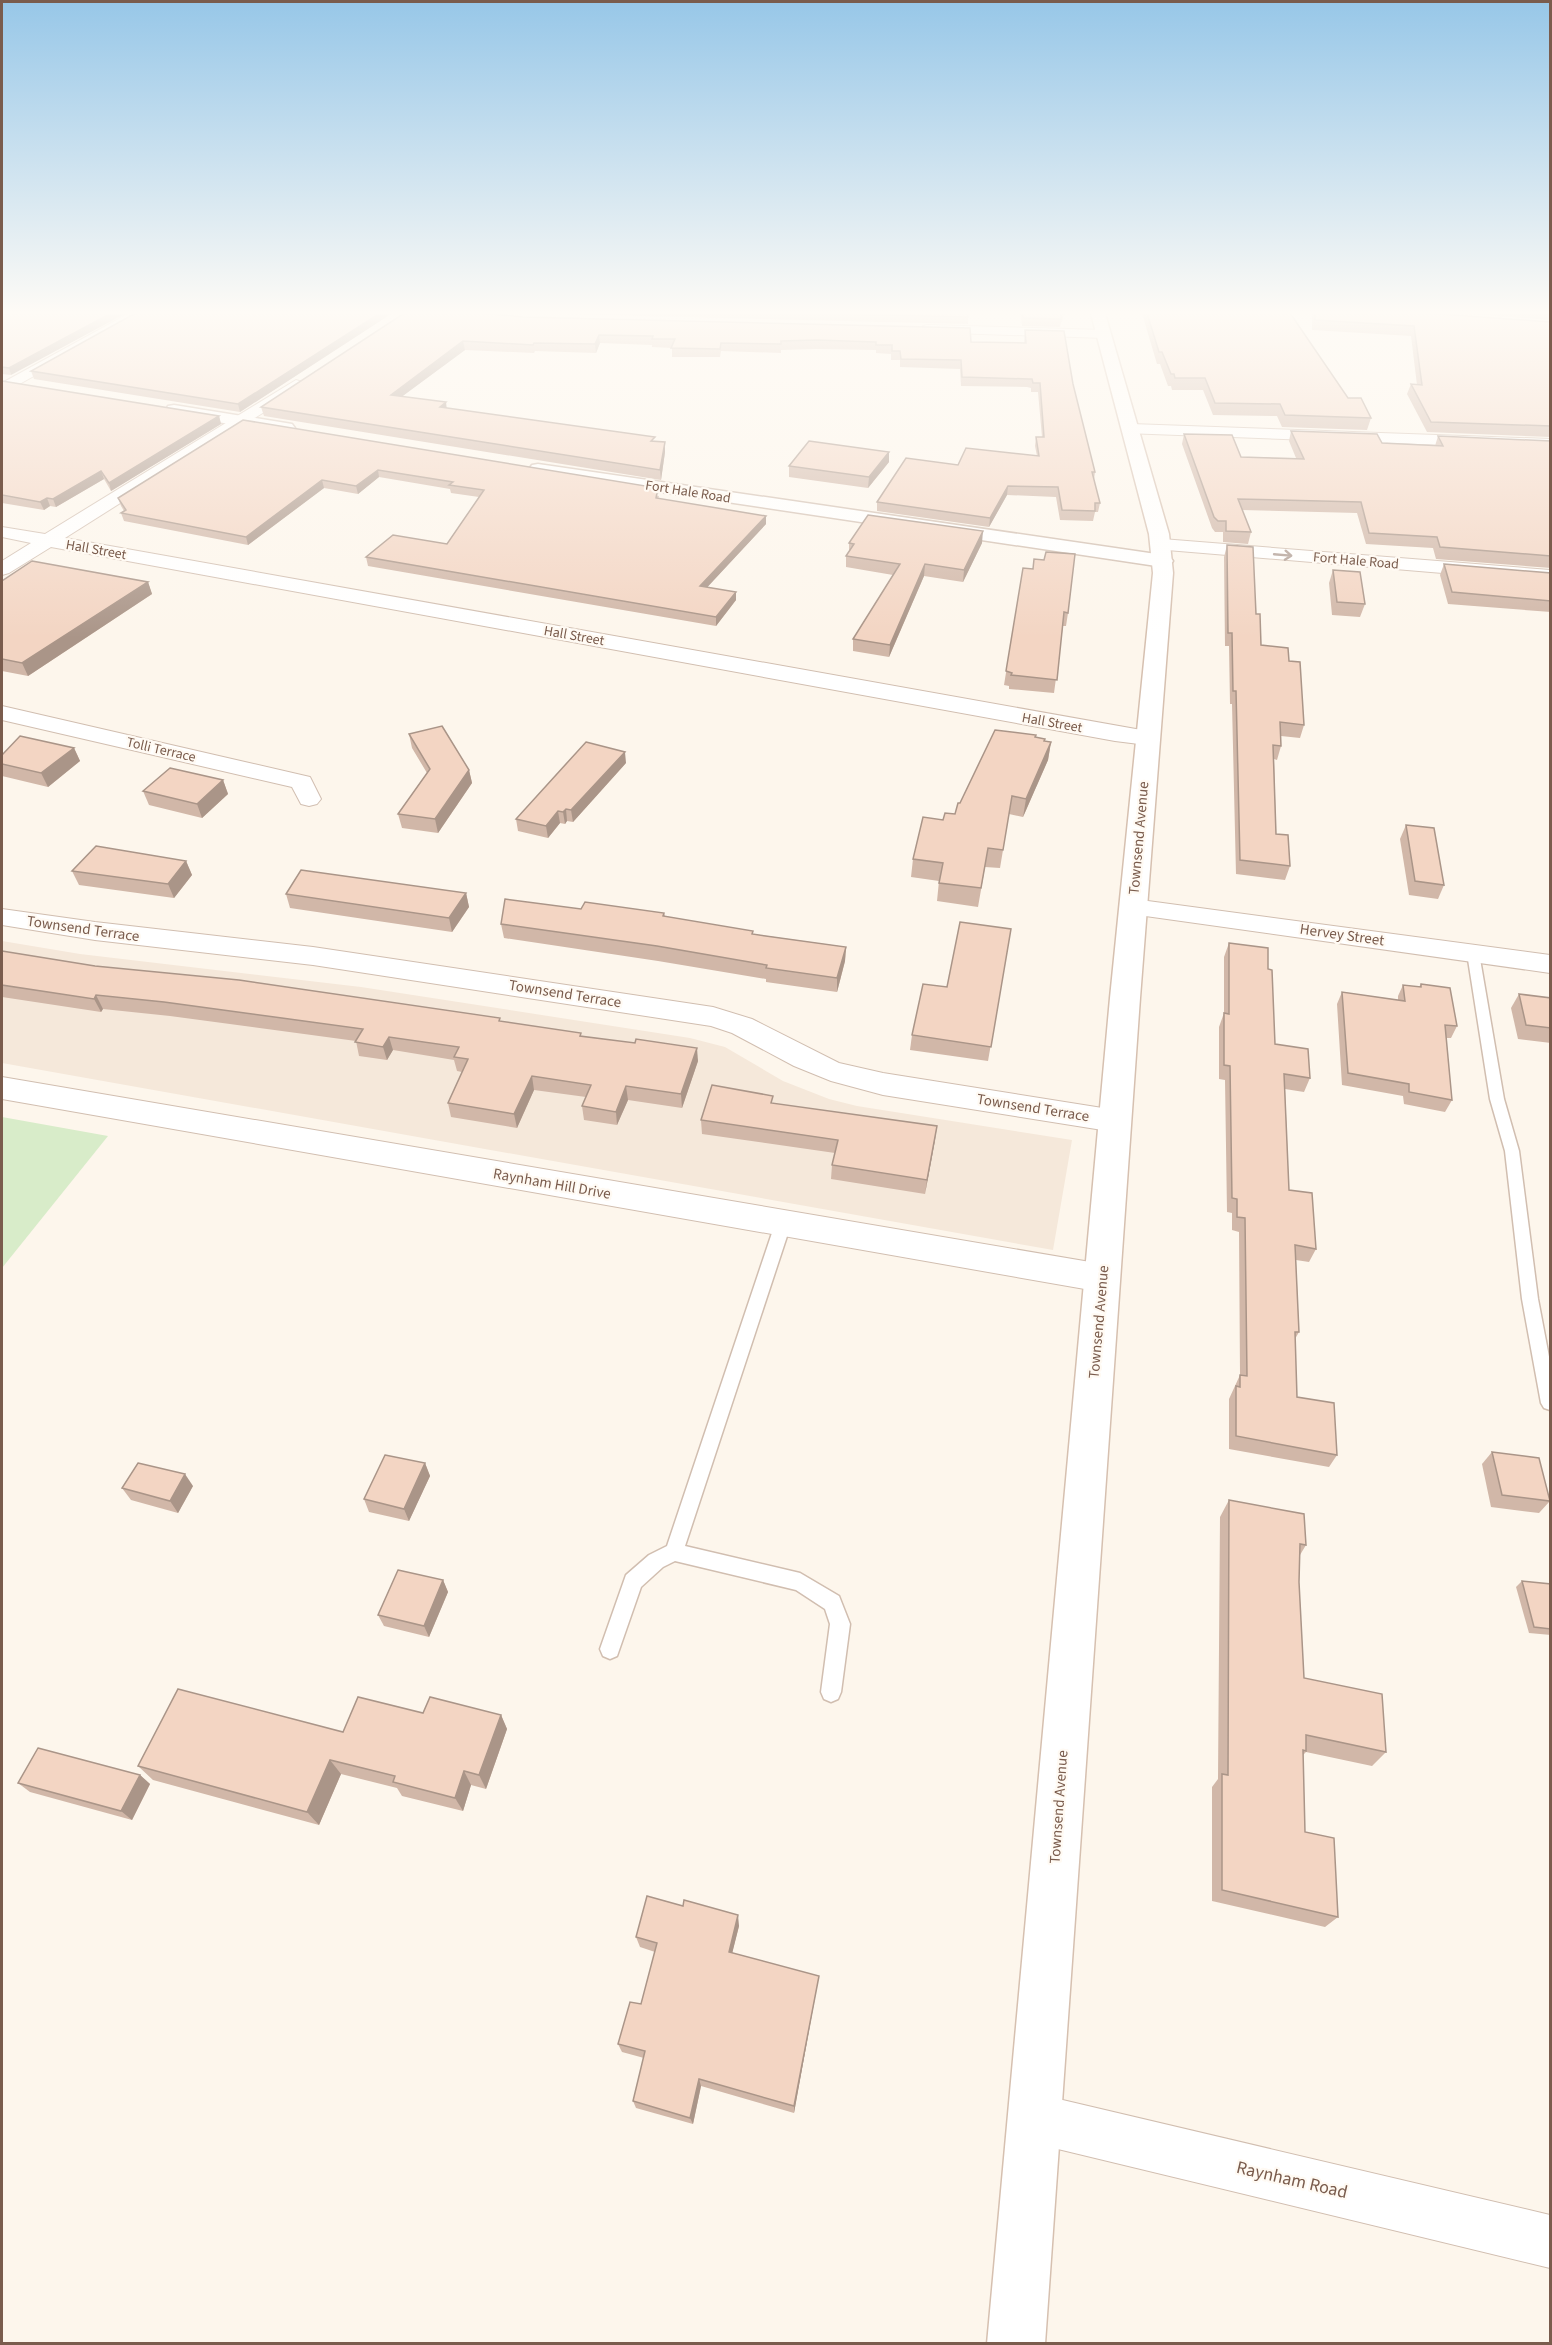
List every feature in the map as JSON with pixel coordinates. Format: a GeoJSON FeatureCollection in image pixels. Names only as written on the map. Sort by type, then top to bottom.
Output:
{"type":"FeatureCollection","features":[{"type":"Feature","properties":{"kind":"main road"},"geometry":{"type":"LineString","coordinates":[[231,419],[306,431]]}},
{"type":"Feature","properties":{"kind":"main road","name":"Townsend Avenue"},"geometry":{"type":"LineString","coordinates":[[1016,2343],[1162,553],[1128,419]]}},
{"type":"Feature","properties":{"kind":"main road","name":"Fort Hale Road"},"geometry":{"type":"LineString","coordinates":[[515,465],[1162,553]]}},
{"type":"Feature","properties":{"kind":"street"},"geometry":{"type":"LineString","coordinates":[[2,569],[241,421]]}},
{"type":"Feature","properties":{"kind":"street"},"geometry":{"type":"LineString","coordinates":[[1131,429],[1551,444]]}},
{"type":"Feature","properties":{"kind":"street","name":"Hall Street"},"geometry":{"type":"LineString","coordinates":[[2,532],[1147,738]]}},
{"type":"Feature","properties":{"kind":"street","name":"Fort Hale Road"},"geometry":{"type":"LineString","coordinates":[[1162,553],[1551,576]]}},
{"type":"Feature","properties":{"kind":"street","name":"Tolli Terrace"},"geometry":{"type":"LineString","coordinates":[[2,713],[302,782],[309,799]]}},
{"type":"Feature","properties":{"kind":"street","name":"Hervey Street"},"geometry":{"type":"LineString","coordinates":[[1133,907],[1551,964]]}},
{"type":"Feature","properties":{"kind":"street","name":"Townsend Terrace"},"geometry":{"type":"LineString","coordinates":[[2,916],[106,933],[325,958],[713,1017],[742,1026],[804,1059],[851,1077],[1115,1121]]}},
{"type":"Feature","properties":{"kind":"street","name":"Raynham Hill Drive"},"geometry":{"type":"LineString","coordinates":[[2,1088],[1102,1278]]}},
{"type":"Feature","properties":{"kind":"street","name":"Raynham Road"},"geometry":{"type":"LineString","coordinates":[[1033,2118],[1551,2242]]}},
{"type":"Feature","properties":{"kind":"lane"},"geometry":{"type":"LineString","coordinates":[[1473,953],[1497,1099],[1512,1151],[1530,1299],[1551,1403]]}},
{"type":"Feature","properties":{"kind":"lane"},"geometry":{"type":"LineString","coordinates":[[674,1552],[783,1224]]}},
{"type":"Feature","properties":{"kind":"lane"},"geometry":{"type":"LineString","coordinates":[[610,1649],[633,1581],[656,1561],[674,1552],[800,1582],[832,1603],[840,1624],[831,1692]]}},
{"type":"Feature","properties":{"kind":"shaded area"},"geometry":{"type":"Polygon","coordinates":[[[2,941],[80,954],[361,987],[690,1038],[725,1047],[783,1081],[829,1099],[857,1106],[1072,1140],[1053,1250],[2,1063],[2,941]]]}},
{"type":"Feature","properties":{"kind":"green space"},"geometry":{"type":"Polygon","coordinates":[[[2,1117],[108,1136],[2,1268],[2,1117]]]}},
{"type":"Feature","properties":{"kind":"building"},"geometry":{"type":"Polygon","coordinates":[[[2,419],[213,419],[109,483],[101,471],[53,499],[47,498],[40,502],[2,495],[2,419]]]}},
{"type":"Feature","properties":{"kind":"building"},"geometry":{"type":"Polygon","coordinates":[[[340,419],[529,419],[655,437],[651,441],[665,442],[660,470],[340,419]]]}},
{"type":"Feature","properties":{"kind":"building"},"geometry":{"type":"Polygon","coordinates":[[[1043,419],[1082,419],[1100,503],[1095,503],[1095,511],[1062,510],[1058,487],[1008,486],[990,518],[877,502],[906,458],[958,465],[966,448],[1039,456],[1036,437],[1044,437],[1043,419]]]}},
{"type":"Feature","properties":{"kind":"building"},"geometry":{"type":"Polygon","coordinates":[[[1430,419],[1551,419],[1551,426],[1431,422],[1430,419]]]}},
{"type":"Feature","properties":{"kind":"building"},"geometry":{"type":"Polygon","coordinates":[[[243,420],[658,488],[656,498],[766,516],[700,586],[736,592],[716,617],[366,557],[393,535],[447,544],[484,490],[449,485],[453,482],[378,470],[356,486],[322,480],[246,537],[121,513],[126,510],[118,498],[243,420]]]}},
{"type":"Feature","properties":{"kind":"building"},"geometry":{"type":"Polygon","coordinates":[[[1291,431],[1377,434],[1382,443],[1443,446],[1438,436],[1551,441],[1551,556],[1440,547],[1437,537],[1369,533],[1361,502],[1238,499],[1251,532],[1226,531],[1226,521],[1218,521],[1214,517],[1184,434],[1232,435],[1241,457],[1304,459],[1291,431]]]}},
{"type":"Feature","properties":{"kind":"building"},"geometry":{"type":"Polygon","coordinates":[[[809,441],[889,452],[869,477],[789,466],[809,441]]]}},
{"type":"Feature","properties":{"kind":"building"},"geometry":{"type":"Polygon","coordinates":[[[868,515],[983,531],[964,570],[925,564],[890,645],[853,639],[900,564],[846,556],[854,544],[849,543],[868,515]]]}},
{"type":"Feature","properties":{"kind":"building"},"geometry":{"type":"Polygon","coordinates":[[[1227,545],[1253,547],[1256,614],[1260,614],[1261,645],[1288,648],[1289,661],[1300,662],[1304,725],[1280,722],[1281,746],[1273,745],[1276,834],[1288,835],[1290,866],[1240,860],[1236,691],[1233,691],[1232,633],[1228,633],[1227,545]]]}},
{"type":"Feature","properties":{"kind":"building"},"geometry":{"type":"Polygon","coordinates":[[[1046,552],[1075,554],[1068,613],[1064,612],[1057,680],[1011,675],[1012,673],[1006,671],[1023,568],[1033,569],[1034,559],[1044,560],[1046,552]]]}},
{"type":"Feature","properties":{"kind":"building"},"geometry":{"type":"Polygon","coordinates":[[[32,561],[148,582],[22,663],[2,659],[2,581],[32,561]]]}},
{"type":"Feature","properties":{"kind":"building"},"geometry":{"type":"Polygon","coordinates":[[[1444,564],[1551,573],[1551,601],[1452,592],[1444,564]]]}},
{"type":"Feature","properties":{"kind":"building"},"geometry":{"type":"Polygon","coordinates":[[[1333,570],[1360,572],[1365,604],[1337,602],[1333,570]]]}},
{"type":"Feature","properties":{"kind":"building"},"geometry":{"type":"Polygon","coordinates":[[[442,726],[469,770],[435,819],[398,814],[430,769],[409,734],[442,726]]]}},
{"type":"Feature","properties":{"kind":"building"},"geometry":{"type":"Polygon","coordinates":[[[995,730],[1036,735],[1035,737],[1051,742],[1026,799],[1012,796],[1003,850],[988,848],[981,888],[939,883],[943,863],[913,859],[923,817],[943,820],[945,813],[955,814],[958,803],[995,730]]]}},
{"type":"Feature","properties":{"kind":"building"},"geometry":{"type":"Polygon","coordinates":[[[20,736],[74,748],[41,773],[2,764],[2,755],[20,736]]]}},
{"type":"Feature","properties":{"kind":"building"},"geometry":{"type":"Polygon","coordinates":[[[586,742],[625,752],[571,810],[558,811],[546,826],[516,819],[586,742]]]}},
{"type":"Feature","properties":{"kind":"building"},"geometry":{"type":"Polygon","coordinates":[[[170,768],[223,780],[197,804],[143,791],[170,768]]]}},
{"type":"Feature","properties":{"kind":"building"},"geometry":{"type":"Polygon","coordinates":[[[1406,825],[1434,828],[1444,885],[1415,881],[1406,825]]]}},
{"type":"Feature","properties":{"kind":"building"},"geometry":{"type":"Polygon","coordinates":[[[96,846],[186,861],[168,884],[72,871],[96,846]]]}},
{"type":"Feature","properties":{"kind":"building"},"geometry":{"type":"Polygon","coordinates":[[[301,870],[466,893],[449,918],[286,894],[301,870]]]}},
{"type":"Feature","properties":{"kind":"building"},"geometry":{"type":"Polygon","coordinates":[[[505,899],[581,909],[585,902],[664,913],[663,916],[753,931],[752,934],[846,947],[837,978],[766,968],[767,965],[657,946],[501,924],[505,899]]]}},
{"type":"Feature","properties":{"kind":"building"},"geometry":{"type":"Polygon","coordinates":[[[960,922],[1011,929],[991,1047],[912,1035],[923,984],[947,987],[960,922]]]}},
{"type":"Feature","properties":{"kind":"building"},"geometry":{"type":"Polygon","coordinates":[[[1229,943],[1268,948],[1268,969],[1272,970],[1275,1044],[1308,1049],[1310,1078],[1284,1074],[1289,1190],[1312,1193],[1316,1249],[1295,1245],[1299,1332],[1295,1332],[1297,1397],[1334,1403],[1337,1455],[1236,1436],[1236,1386],[1240,1387],[1240,1375],[1247,1376],[1245,1218],[1237,1217],[1237,1199],[1232,1198],[1230,1066],[1224,1065],[1224,1013],[1229,1014],[1229,943]]]}},
{"type":"Feature","properties":{"kind":"building"},"geometry":{"type":"Polygon","coordinates":[[[2,951],[95,966],[239,980],[500,1018],[499,1021],[581,1033],[580,1036],[635,1043],[636,1039],[697,1048],[681,1094],[626,1086],[616,1112],[582,1106],[591,1085],[532,1076],[514,1114],[448,1103],[468,1059],[454,1057],[459,1047],[389,1037],[383,1047],[355,1042],[363,1029],[164,1002],[96,995],[94,999],[2,985],[2,951]]]}},
{"type":"Feature","properties":{"kind":"building"},"geometry":{"type":"Polygon","coordinates":[[[1421,984],[1450,988],[1457,1026],[1445,1025],[1452,1100],[1409,1092],[1409,1084],[1348,1073],[1342,992],[1405,1001],[1403,985],[1421,987],[1421,984]]]}},
{"type":"Feature","properties":{"kind":"building"},"geometry":{"type":"Polygon","coordinates":[[[1519,994],[1551,998],[1551,1028],[1526,1025],[1519,994]]]}},
{"type":"Feature","properties":{"kind":"building"},"geometry":{"type":"Polygon","coordinates":[[[712,1085],[773,1096],[771,1103],[937,1126],[927,1180],[832,1165],[838,1140],[701,1120],[712,1085]]]}},
{"type":"Feature","properties":{"kind":"building"},"geometry":{"type":"Polygon","coordinates":[[[1492,1452],[1539,1458],[1550,1501],[1502,1495],[1492,1452]]]}},
{"type":"Feature","properties":{"kind":"building"},"geometry":{"type":"Polygon","coordinates":[[[385,1455],[425,1463],[404,1509],[364,1499],[385,1455]]]}},
{"type":"Feature","properties":{"kind":"building"},"geometry":{"type":"Polygon","coordinates":[[[138,1463],[185,1474],[170,1501],[122,1488],[138,1463]]]}},
{"type":"Feature","properties":{"kind":"building"},"geometry":{"type":"Polygon","coordinates":[[[1229,1500],[1304,1514],[1306,1545],[1300,1544],[1299,1582],[1304,1678],[1382,1694],[1386,1752],[1306,1735],[1306,1751],[1303,1750],[1305,1832],[1334,1838],[1338,1917],[1222,1890],[1222,1774],[1228,1775],[1229,1500]]]}},
{"type":"Feature","properties":{"kind":"building"},"geometry":{"type":"Polygon","coordinates":[[[398,1570],[443,1580],[424,1626],[378,1615],[398,1570]]]}},
{"type":"Feature","properties":{"kind":"building"},"geometry":{"type":"Polygon","coordinates":[[[1522,1581],[1551,1584],[1551,1629],[1534,1627],[1522,1581]]]}},
{"type":"Feature","properties":{"kind":"building"},"geometry":{"type":"Polygon","coordinates":[[[178,1689],[343,1732],[358,1697],[423,1713],[430,1697],[501,1715],[479,1775],[464,1771],[455,1798],[393,1782],[395,1776],[330,1760],[307,1812],[138,1766],[178,1689]]]}},
{"type":"Feature","properties":{"kind":"building"},"geometry":{"type":"Polygon","coordinates":[[[38,1748],[140,1775],[121,1811],[18,1783],[38,1748]]]}},
{"type":"Feature","properties":{"kind":"building"},"geometry":{"type":"Polygon","coordinates":[[[647,1896],[683,1906],[684,1900],[738,1915],[729,1952],[819,1976],[794,2106],[699,2079],[690,2118],[633,2101],[645,2051],[618,2044],[630,2002],[641,2004],[657,1943],[636,1937],[647,1896]]]}}]}
